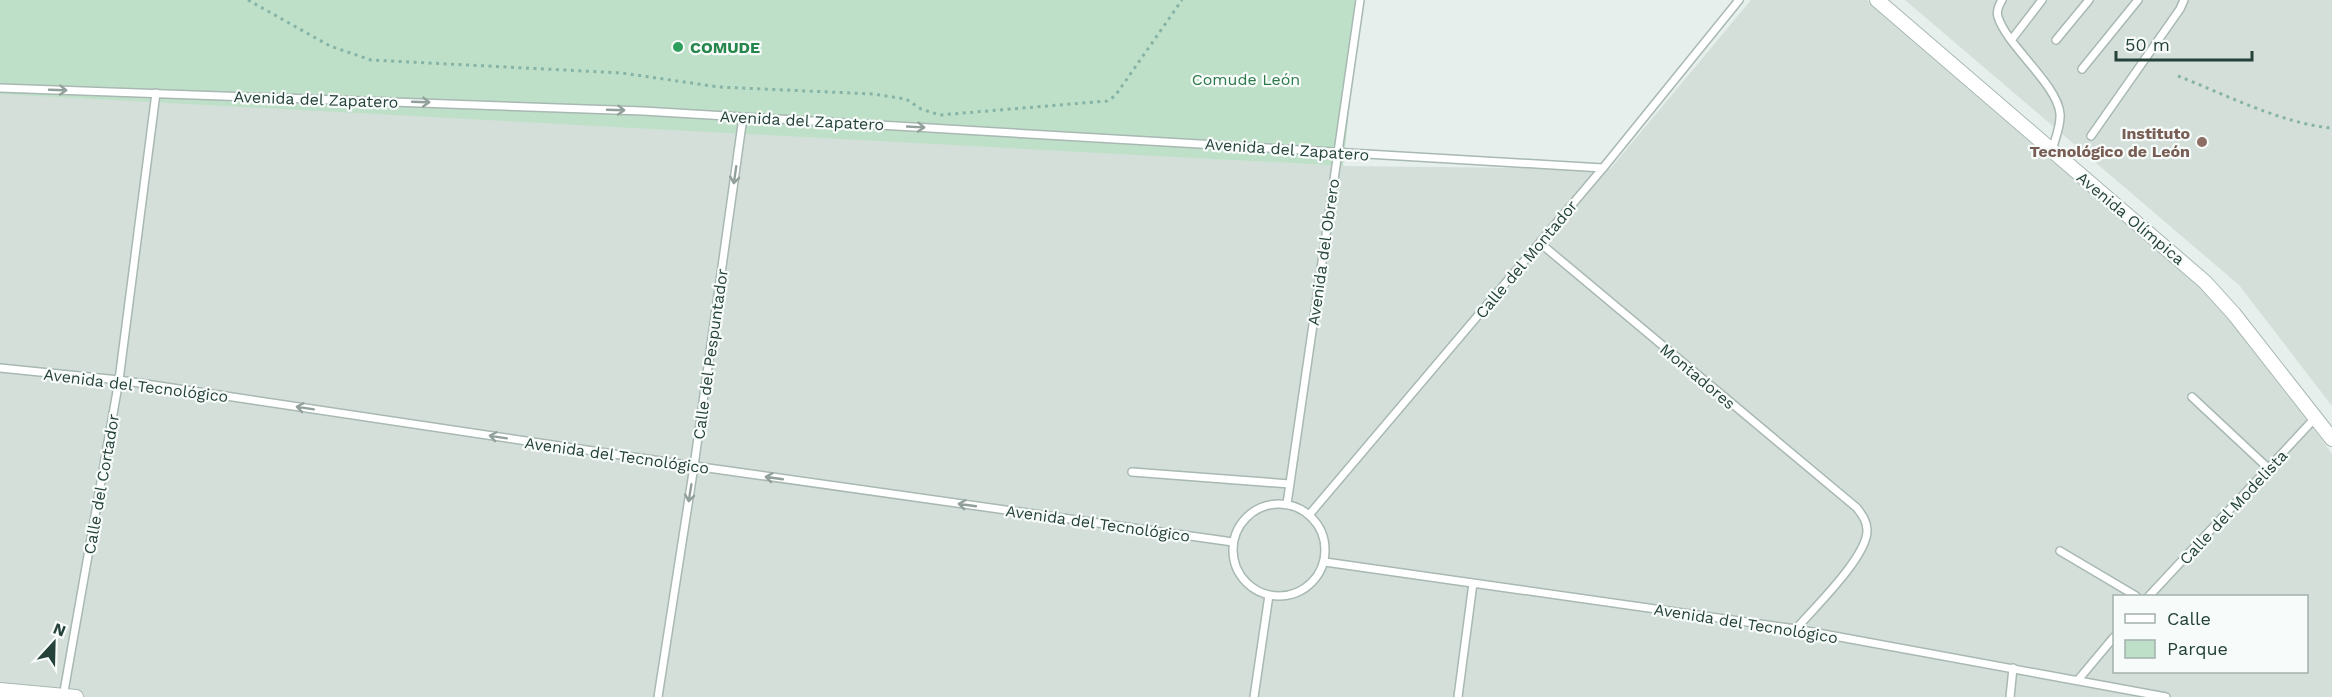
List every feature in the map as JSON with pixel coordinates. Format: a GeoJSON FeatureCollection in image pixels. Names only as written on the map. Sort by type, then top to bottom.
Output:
{"type":"FeatureCollection","features":[{"type":"Feature","properties":{"kind":"street","name":"Avenida Olímpica"},"geometry":{"type":"LineString","coordinates":[[1876,0],[2205,282],[2234,314],[2332,439]]}},
{"type":"Feature","properties":{"kind":"street"},"geometry":{"type":"LineString","coordinates":[[2,692],[68,696]]}},
{"type":"Feature","properties":{"kind":"lane","name":"Avenida del Obrero"},"geometry":{"type":"LineString","coordinates":[[1287,504],[1359,0]]}},
{"type":"Feature","properties":{"kind":"lane","name":"Calle del Montador"},"geometry":{"type":"LineString","coordinates":[[1309,515],[1603,168],[1739,0]]}},
{"type":"Feature","properties":{"kind":"lane"},"geometry":{"type":"LineString","coordinates":[[2002,0],[1998,6],[1997,16],[2056,99],[2060,114],[2052,150]]}},
{"type":"Feature","properties":{"kind":"lane"},"geometry":{"type":"LineString","coordinates":[[2012,39],[2042,0]]}},
{"type":"Feature","properties":{"kind":"lane"},"geometry":{"type":"LineString","coordinates":[[2056,40],[2089,0]]}},
{"type":"Feature","properties":{"kind":"lane"},"geometry":{"type":"LineString","coordinates":[[2082,69],[2138,0]]}},
{"type":"Feature","properties":{"kind":"lane"},"geometry":{"type":"LineString","coordinates":[[2091,136],[2184,0]]}},
{"type":"Feature","properties":{"kind":"lane","name":"Avenida del Zapatero"},"geometry":{"type":"LineString","coordinates":[[0,88],[643,111],[1603,168]]}},
{"type":"Feature","properties":{"kind":"lane","name":"Calle del Cortador"},"geometry":{"type":"LineString","coordinates":[[68,696],[119,380],[156,93]]}},
{"type":"Feature","properties":{"kind":"lane","name":"Calle del Pespuntador"},"geometry":{"type":"LineString","coordinates":[[658,697],[694,466],[743,117]]}},
{"type":"Feature","properties":{"kind":"lane","name":"Montadores"},"geometry":{"type":"LineString","coordinates":[[1540,243],[1857,508],[1866,521],[1867,531],[1864,544],[1856,560],[1796,629]]}},
{"type":"Feature","properties":{"kind":"lane","name":"Avenida del Tecnológico"},"geometry":{"type":"LineString","coordinates":[[0,368],[119,380],[694,466],[1233,542]]}},
{"type":"Feature","properties":{"kind":"lane"},"geometry":{"type":"LineString","coordinates":[[2192,397],[2268,468]]}},
{"type":"Feature","properties":{"kind":"lane","name":"Calle del Modelista"},"geometry":{"type":"LineString","coordinates":[[2152,595],[2316,417]]}},
{"type":"Feature","properties":{"kind":"lane"},"geometry":{"type":"LineString","coordinates":[[1132,472],[1290,484]]}},
{"type":"Feature","properties":{"kind":"lane"},"geometry":{"type":"LineString","coordinates":[[1272,504],[1287,504],[1309,515],[1320,528],[1326,545],[1325,562],[1319,575],[1309,586],[1297,593],[1283,596],[1269,595],[1256,590],[1245,581],[1237,570],[1233,556],[1233,542],[1238,529],[1247,517],[1258,509],[1272,504]]}},
{"type":"Feature","properties":{"kind":"lane"},"geometry":{"type":"LineString","coordinates":[[2060,550],[2133,595]]}},
{"type":"Feature","properties":{"kind":"lane","name":"Avenida del Tecnológico"},"geometry":{"type":"LineString","coordinates":[[1325,562],[1796,629],[2166,697]]}},
{"type":"Feature","properties":{"kind":"lane"},"geometry":{"type":"LineString","coordinates":[[1458,697],[1473,583]]}},
{"type":"Feature","properties":{"kind":"lane"},"geometry":{"type":"LineString","coordinates":[[1254,697],[1269,595]]}},
{"type":"Feature","properties":{"kind":"lane"},"geometry":{"type":"LineString","coordinates":[[2078,680],[2113,639]]}},
{"type":"Feature","properties":{"kind":"lane"},"geometry":{"type":"LineString","coordinates":[[2010,697],[2013,668]]}},
{"type":"Feature","properties":{"kind":"path"},"geometry":{"type":"LineString","coordinates":[[248,0],[330,46],[371,60],[622,73],[719,87],[873,94],[906,99],[921,109],[940,115],[1107,101],[1115,96],[1182,0]]}},
{"type":"Feature","properties":{"kind":"path"},"geometry":{"type":"LineString","coordinates":[[2178,76],[2277,114],[2318,127],[2332,128]]}},
{"type":"Feature","properties":{"kind":"shaded area"},"geometry":{"type":"Polygon","coordinates":[[[1751,0],[1867,0],[2220,299],[2332,454],[2332,697],[0,697],[0,91],[1343,166],[1610,169],[1751,0]]]}},
{"type":"Feature","properties":{"kind":"shaded area","name":"Instituto Tecnológico de León"},"geometry":{"type":"Polygon","coordinates":[[[1905,0],[2332,0],[2332,406],[2239,285],[1905,0]]]}},
{"type":"Feature","properties":{"kind":"green space","name":"COMUDE"},"geometry":{"type":"Polygon","coordinates":[[[0,0],[1361,0],[1343,166],[0,94],[0,0]]]}},
{"type":"Feature","properties":{"kind":"place","name":"COMUDE"},"geometry":{"type":"Point","coordinates":[678,47]}},
{"type":"Feature","properties":{"kind":"place","name":"Instituto Tecnológico de León"},"geometry":{"type":"Point","coordinates":[2202,142]}},
{"type":"Feature","properties":{"kind":"park label","name":"Comude León"},"geometry":{"type":"Point","coordinates":[1246,79]}}]}
